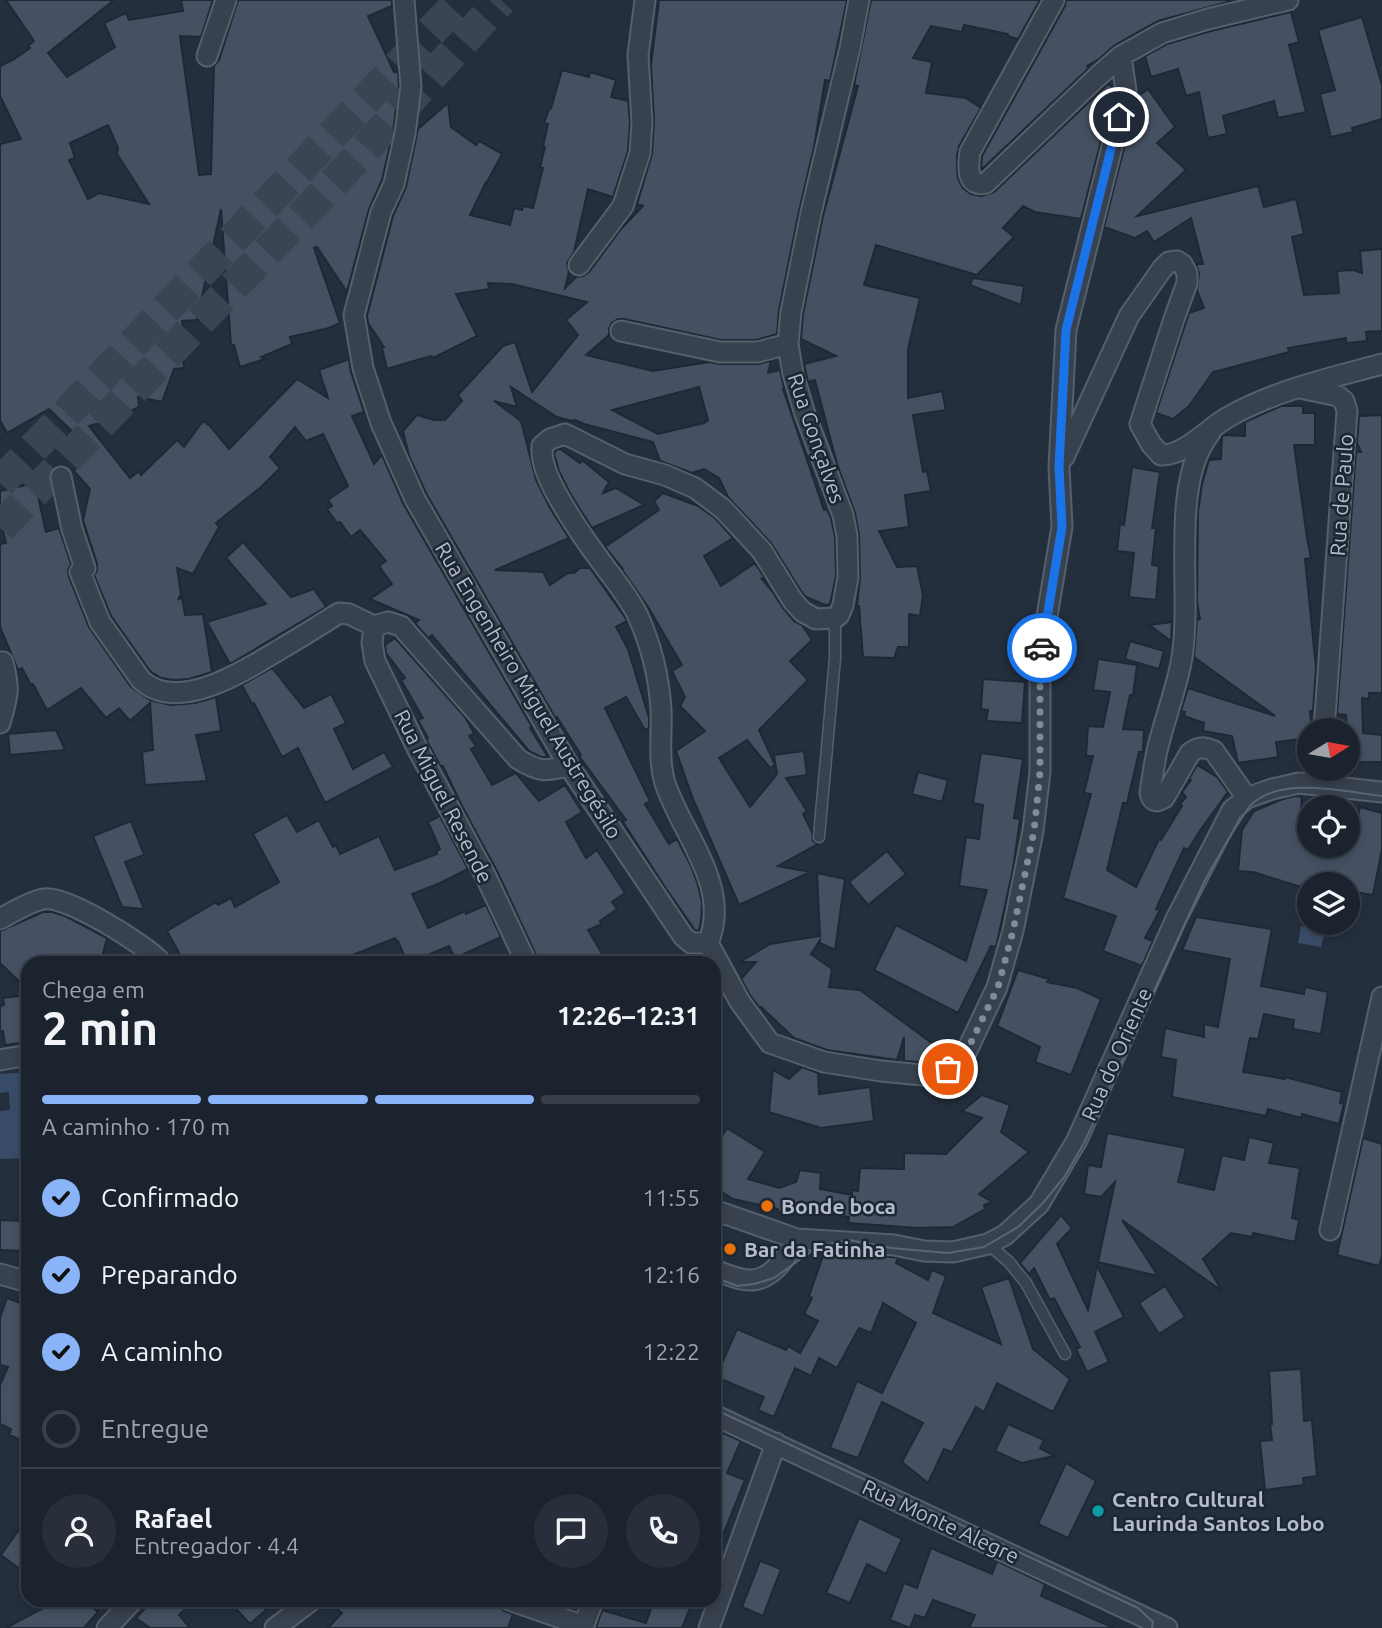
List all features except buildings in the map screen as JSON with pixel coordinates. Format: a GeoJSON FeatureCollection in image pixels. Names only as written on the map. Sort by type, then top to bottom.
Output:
{"type":"FeatureCollection","features":[{"type":"Feature","properties":{"kind":"street"},"geometry":{"type":"LineString","coordinates":[[207,56],[226,0]]}},
{"type":"Feature","properties":{"kind":"street","name":"Rua Engenheiro Miguel Austregésilo"},"geometry":{"type":"LineString","coordinates":[[404,0],[411,86],[407,122],[394,184],[381,212],[354,315],[363,368],[381,423],[415,499],[569,766],[683,936],[691,943],[708,943]]}},
{"type":"Feature","properties":{"kind":"street"},"geometry":{"type":"LineString","coordinates":[[579,265],[623,206],[640,153],[642,122],[638,55],[645,0]]}},
{"type":"Feature","properties":{"kind":"street","name":"Rua Gonçalves"},"geometry":{"type":"LineString","coordinates":[[835,618],[843,605],[846,590],[845,526],[836,494],[805,414],[793,374],[789,344],[791,312],[859,0]]}},
{"type":"Feature","properties":{"kind":"street"},"geometry":{"type":"LineString","coordinates":[[1054,0],[970,152],[968,165],[976,184],[986,183],[1121,56],[1161,33],[1288,0]]}},
{"type":"Feature","properties":{"kind":"street"},"geometry":{"type":"LineString","coordinates":[[721,967],[740,1002],[770,1043],[824,1062],[931,1076],[962,1061],[998,987],[1034,831],[1040,772],[1040,658],[1062,527],[1059,467],[1066,330],[1126,90],[1121,56]]}},
{"type":"Feature","properties":{"kind":"street"},"geometry":{"type":"LineString","coordinates":[[1059,467],[1129,316],[1169,262],[1177,261],[1182,264],[1187,274],[1187,283],[1140,424],[1151,444],[1161,455],[1181,450],[1220,421],[1244,408],[1296,387],[1382,365]]}},
{"type":"Feature","properties":{"kind":"street"},"geometry":{"type":"LineString","coordinates":[[621,331],[720,352],[758,352],[789,344]]}},
{"type":"Feature","properties":{"kind":"street","name":"Rua de Paulo"},"geometry":{"type":"LineString","coordinates":[[1296,387],[1338,396],[1344,401],[1346,411],[1325,718]]}},
{"type":"Feature","properties":{"kind":"street"},"geometry":{"type":"LineString","coordinates":[[1220,421],[1205,440],[1191,472],[1187,502],[1186,630],[1181,664],[1157,750],[1151,798],[1157,802],[1164,798],[1190,753],[1196,748],[1205,747],[1214,751],[1247,798],[1306,781]]}},
{"type":"Feature","properties":{"kind":"street"},"geometry":{"type":"LineString","coordinates":[[715,956],[708,943],[714,927],[715,905],[711,883],[664,781],[661,708],[656,669],[647,639],[637,613],[569,517],[546,473],[541,455],[542,446],[550,439],[565,435],[625,464],[665,475],[695,488],[723,509],[761,551],[803,612],[816,619],[835,618]]}},
{"type":"Feature","properties":{"kind":"street"},"geometry":{"type":"LineString","coordinates":[[61,478],[72,529],[85,568],[80,572],[100,622],[141,680],[149,687],[167,693],[201,690],[237,675],[339,613],[349,614],[374,626],[388,622],[401,625],[518,759],[535,769],[549,770],[569,766]]}},
{"type":"Feature","properties":{"kind":"street","name":"Rua Miguel Resende"},"geometry":{"type":"LineString","coordinates":[[374,626],[372,643],[375,661],[486,877],[523,956]]}},
{"type":"Feature","properties":{"kind":"street"},"geometry":{"type":"LineString","coordinates":[[0,723],[8,689],[1,660]]}},
{"type":"Feature","properties":{"kind":"street"},"geometry":{"type":"LineString","coordinates":[[1337,781],[1382,792]]}},
{"type":"Feature","properties":{"kind":"street","name":"Rua do Oriente"},"geometry":{"type":"LineString","coordinates":[[721,1212],[797,1239],[894,1245],[924,1251],[953,1252],[988,1244],[1005,1235],[1038,1204],[1077,1140],[1176,919],[1232,810],[1247,798]]}},
{"type":"Feature","properties":{"kind":"street"},"geometry":{"type":"LineString","coordinates":[[0,919],[44,898],[58,899],[115,929],[156,956]]}},
{"type":"Feature","properties":{"kind":"street"},"geometry":{"type":"LineString","coordinates":[[1330,1230],[1382,997]]}},
{"type":"Feature","properties":{"kind":"street"},"geometry":{"type":"LineString","coordinates":[[0,1060],[21,1056]]}},
{"type":"Feature","properties":{"kind":"street"},"geometry":{"type":"LineString","coordinates":[[721,1272],[741,1279],[764,1277],[781,1263],[797,1239]]}},
{"type":"Feature","properties":{"kind":"street"},"geometry":{"type":"LineString","coordinates":[[0,1274],[21,1280]]}},
{"type":"Feature","properties":{"kind":"street","name":"Rua Monte Alegre"},"geometry":{"type":"LineString","coordinates":[[721,1418],[1158,1626]]}},
{"type":"Feature","properties":{"kind":"street"},"geometry":{"type":"LineString","coordinates":[[721,1595],[776,1443]]}},
{"type":"Feature","properties":{"kind":"street"},"geometry":{"type":"LineString","coordinates":[[107,1628],[126,1607]]}},
{"type":"Feature","properties":{"kind":"street"},"geometry":{"type":"LineString","coordinates":[[275,1628],[303,1607]]}},
{"type":"Feature","properties":{"kind":"street"},"geometry":{"type":"LineString","coordinates":[[528,1607],[583,1627],[590,1607]]}},
{"type":"Feature","properties":{"kind":"street"},"geometry":{"type":"LineString","coordinates":[[709,1628],[717,1607]]}},
{"type":"Feature","properties":{"kind":"lane","name":"Rua Gonçalves"},"geometry":{"type":"LineString","coordinates":[[819,837],[835,657],[835,618]]}},
{"type":"Feature","properties":{"kind":"lane"},"geometry":{"type":"LineString","coordinates":[[988,1244],[1009,1262],[1026,1283],[1065,1353]]}},
{"type":"Feature","properties":{"kind":"water"},"geometry":{"type":"Polygon","coordinates":[[[1299,935],[1324,935],[1321,947],[1298,943],[1299,935]]]}},
{"type":"Feature","properties":{"kind":"water"},"geometry":{"type":"Polygon","coordinates":[[[21,1072],[21,1158],[0,1159],[0,1111],[10,1110],[9,1092],[0,1093],[0,1074],[21,1072]]]}},
{"type":"Feature","properties":{"kind":"tunnel"},"geometry":{"type":"LineString","coordinates":[[0,483],[461,0]]}},
{"type":"Feature","properties":{"kind":"tunnel"},"geometry":{"type":"LineString","coordinates":[[0,528],[342,174],[501,0]]}},
{"type":"Feature","properties":{"kind":"tram line"},"geometry":{"type":"LineString","coordinates":[[721,1280],[737,1286],[774,1278],[819,1246],[849,1240],[891,1248],[948,1253],[984,1247],[1018,1227],[1043,1203],[1065,1176],[1084,1143],[1205,880],[1250,806],[1262,797],[1295,788],[1332,789],[1382,796]]}},
{"type":"Feature","properties":{"kind":"tram line"},"geometry":{"type":"LineString","coordinates":[[721,1412],[1138,1608],[1153,1622],[1152,1628]]}},
{"type":"Feature","properties":{"kind":"way so far"},"geometry":{"type":"LineString","coordinates":[[948,1069],[962,1061],[998,987],[1013,931],[1034,831],[1040,772],[1042,648]]}},
{"type":"Feature","properties":{"kind":"place","name":"Bonde boca"},"geometry":{"type":"Point","coordinates":[767,1206]}},
{"type":"Feature","properties":{"kind":"place","name":"Bar da Fatinha"},"geometry":{"type":"Point","coordinates":[730,1249]}},
{"type":"Feature","properties":{"kind":"place","name":"Centro Cultural Laurinda Santos Lobo"},"geometry":{"type":"Point","coordinates":[1098,1511]}},
{"type":"Feature","properties":{"kind":"route"},"geometry":{"type":"LineString","coordinates":[[1042,648],[1062,527],[1059,467],[1066,330],[1119,117]]}}]}
